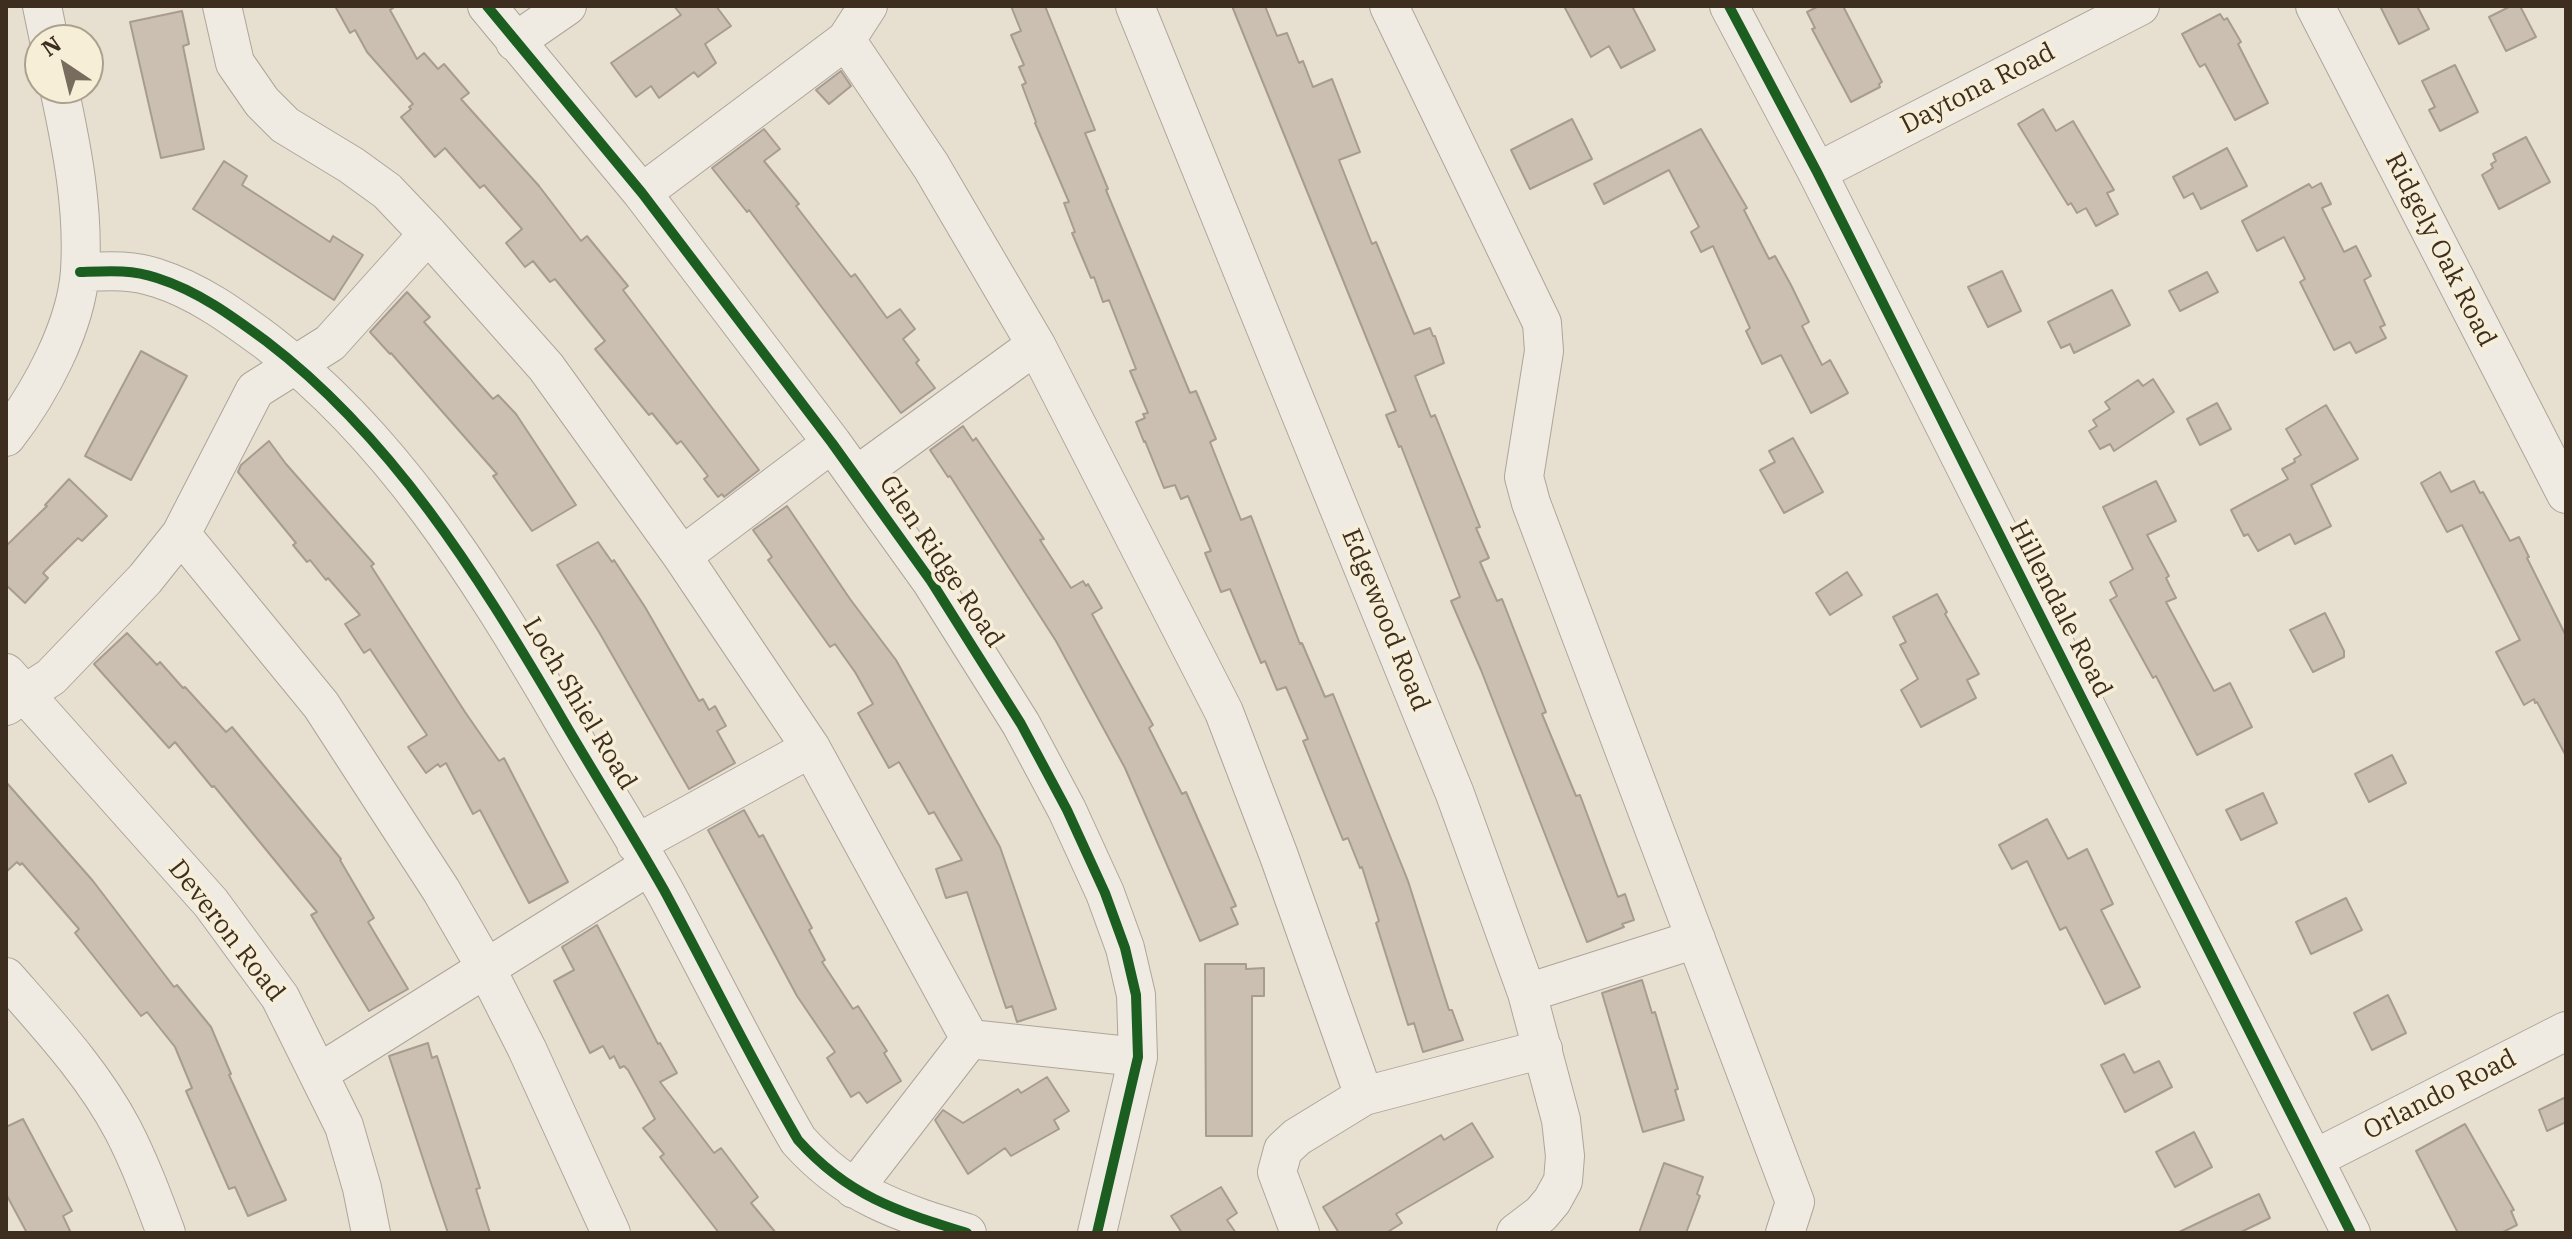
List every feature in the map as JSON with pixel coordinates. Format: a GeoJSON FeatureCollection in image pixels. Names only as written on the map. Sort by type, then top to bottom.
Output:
{"type":"FeatureCollection","features":[{"type":"Feature","properties":{"kind":"street"},"geometry":{"type":"LineString","coordinates":[[222,6],[235,63],[262,102],[285,125],[387,191],[546,367],[682,556],[811,748],[970,1039]]}},
{"type":"Feature","properties":{"kind":"street","name":"Glen Ridge Road"},"geometry":{"type":"LineString","coordinates":[[487,6],[642,193],[856,476],[931,581],[1021,724],[1067,810],[1105,893],[1125,948],[1136,995],[1138,1057],[1097,1233]]}},
{"type":"Feature","properties":{"kind":"street"},"geometry":{"type":"LineString","coordinates":[[515,42],[567,6]]}},
{"type":"Feature","properties":{"kind":"street"},"geometry":{"type":"LineString","coordinates":[[642,193],[846,40],[868,6]]}},
{"type":"Feature","properties":{"kind":"street","name":"Edgewood Road"},"geometry":{"type":"LineString","coordinates":[[1135,6],[1455,794],[1527,993],[1561,1120],[1565,1156],[1563,1181],[1552,1201],[1541,1214],[1516,1233]]}},
{"type":"Feature","properties":{"kind":"street"},"geometry":{"type":"LineString","coordinates":[[1389,6],[1542,323],[1544,351],[1524,477],[1795,1202],[1785,1233]]}},
{"type":"Feature","properties":{"kind":"street","name":"Hillendale Road"},"geometry":{"type":"LineString","coordinates":[[1729,6],[1817,172],[2351,1233]]}},
{"type":"Feature","properties":{"kind":"street","name":"Daytona Road"},"geometry":{"type":"LineString","coordinates":[[1817,172],[2140,6]]}},
{"type":"Feature","properties":{"kind":"street","name":"Ridgely Oak Road"},"geometry":{"type":"LineString","coordinates":[[2315,6],[2566,494]]}},
{"type":"Feature","properties":{"kind":"street"},"geometry":{"type":"LineString","coordinates":[[846,40],[931,166],[1036,345],[1224,712],[1364,1096]]}},
{"type":"Feature","properties":{"kind":"street"},"geometry":{"type":"LineString","coordinates":[[6,437],[41,384],[74,305],[80,272],[77,183],[62,104]]}},
{"type":"Feature","properties":{"kind":"street"},"geometry":{"type":"LineString","coordinates":[[12,691],[51,677],[145,579],[181,534],[255,390],[330,343],[428,234]]}},
{"type":"Feature","properties":{"kind":"street","name":"Loch Shiel Road"},"geometry":{"type":"LineString","coordinates":[[80,272],[131,271],[190,291],[231,314],[296,364],[357,423],[405,481],[493,601],[643,855],[798,1140],[818,1162],[854,1189],[906,1214],[967,1233]]}},
{"type":"Feature","properties":{"kind":"street"},"geometry":{"type":"LineString","coordinates":[[856,476],[1036,345]]}},
{"type":"Feature","properties":{"kind":"street"},"geometry":{"type":"LineString","coordinates":[[682,556],[832,443]]}},
{"type":"Feature","properties":{"kind":"street"},"geometry":{"type":"LineString","coordinates":[[181,534],[321,705],[410,842],[486,968],[527,1049],[611,1233]]}},
{"type":"Feature","properties":{"kind":"street","name":"Deveron Road"},"geometry":{"type":"LineString","coordinates":[[12,691],[211,903],[280,997],[344,1126],[371,1233]]}},
{"type":"Feature","properties":{"kind":"street"},"geometry":{"type":"LineString","coordinates":[[319,1073],[486,968],[643,855],[811,748]]}},
{"type":"Feature","properties":{"kind":"street"},"geometry":{"type":"LineString","coordinates":[[1527,993],[1696,939]]}},
{"type":"Feature","properties":{"kind":"street"},"geometry":{"type":"LineString","coordinates":[[6,977],[92,1080],[122,1129],[166,1233]]}},
{"type":"Feature","properties":{"kind":"street","name":"Orlando Road"},"geometry":{"type":"LineString","coordinates":[[2314,1159],[2566,1031]]}},
{"type":"Feature","properties":{"kind":"street"},"geometry":{"type":"LineString","coordinates":[[970,1039],[1138,1057]]}},
{"type":"Feature","properties":{"kind":"street"},"geometry":{"type":"LineString","coordinates":[[854,1189],[970,1039]]}},
{"type":"Feature","properties":{"kind":"street"},"geometry":{"type":"LineString","coordinates":[[1300,1233],[1277,1172],[1283,1150],[1297,1137],[1364,1096],[1543,1049]]}},
{"type":"Feature","properties":{"kind":"building"},"geometry":{"type":"Polygon","coordinates":[[[335,6],[396,6],[390,10],[417,59],[424,53],[438,69],[444,64],[469,93],[461,99],[539,186],[581,241],[587,236],[628,286],[623,290],[759,470],[724,497],[722,494],[718,497],[704,479],[708,476],[681,441],[677,444],[652,413],[649,415],[595,349],[605,341],[555,279],[550,282],[533,261],[525,267],[506,243],[522,229],[484,185],[480,188],[445,148],[435,157],[401,117],[413,104],[367,52],[355,30],[350,33],[335,6]]]}},
{"type":"Feature","properties":{"kind":"building"},"geometry":{"type":"Polygon","coordinates":[[[674,6],[716,6],[731,26],[705,44],[716,63],[698,77],[694,72],[659,98],[651,86],[636,97],[611,63],[681,15],[674,6]]]}},
{"type":"Feature","properties":{"kind":"building"},"geometry":{"type":"Polygon","coordinates":[[[1011,6],[1045,6],[1095,130],[1085,133],[1106,190],[1190,393],[1196,391],[1216,439],[1210,442],[1241,520],[1251,516],[1300,644],[1325,697],[1333,694],[1408,881],[1449,1010],[1452,1010],[1463,1040],[1423,1052],[1414,1023],[1408,1025],[1362,867],[1348,838],[1343,840],[1303,741],[1308,739],[1286,687],[1277,690],[1265,661],[1261,663],[1230,589],[1221,592],[1205,553],[1211,551],[1188,496],[1181,499],[1175,485],[1164,488],[1136,422],[1148,413],[1130,371],[1136,369],[1109,300],[1103,302],[1072,233],[1075,232],[1064,203],[1069,202],[1022,85],[1026,83],[1019,67],[1024,65],[1011,35],[1021,31],[1011,6]]]}},
{"type":"Feature","properties":{"kind":"building"},"geometry":{"type":"Polygon","coordinates":[[[1232,6],[1265,6],[1277,36],[1287,33],[1313,87],[1332,79],[1360,152],[1339,160],[1372,244],[1376,242],[1414,334],[1430,328],[1435,336],[1444,363],[1415,376],[1431,417],[1435,415],[1480,527],[1476,528],[1489,558],[1480,562],[1497,601],[1502,599],[1546,712],[1542,714],[1576,796],[1580,795],[1618,897],[1625,894],[1634,920],[1587,942],[1451,601],[1460,597],[1386,415],[1396,411],[1232,6]]]}},
{"type":"Feature","properties":{"kind":"building"},"geometry":{"type":"Polygon","coordinates":[[[1564,6],[1632,6],[1655,50],[1621,68],[1609,46],[1591,57],[1564,6]]]}},
{"type":"Feature","properties":{"kind":"building"},"geometry":{"type":"Polygon","coordinates":[[[1819,6],[1843,6],[1882,82],[1880,87],[1851,102],[1812,29],[1815,28],[1807,12],[1819,6]]]}},
{"type":"Feature","properties":{"kind":"building"},"geometry":{"type":"Polygon","coordinates":[[[2380,6],[2417,6],[2429,29],[2399,44],[2380,6]]]}},
{"type":"Feature","properties":{"kind":"building"},"geometry":{"type":"Polygon","coordinates":[[[2511,6],[2520,6],[2536,37],[2506,51],[2489,17],[2511,6]]]}},
{"type":"Feature","properties":{"kind":"building"},"geometry":{"type":"Polygon","coordinates":[[[182,11],[189,44],[183,46],[204,149],[161,158],[130,22],[182,11]]]}},
{"type":"Feature","properties":{"kind":"building"},"geometry":{"type":"Polygon","coordinates":[[[2220,14],[2224,20],[2227,18],[2241,42],[2238,44],[2268,103],[2235,120],[2205,64],[2200,67],[2182,34],[2220,14]]]}},
{"type":"Feature","properties":{"kind":"building"},"geometry":{"type":"Polygon","coordinates":[[[2455,65],[2478,112],[2440,131],[2429,110],[2435,107],[2422,81],[2455,65]]]}},
{"type":"Feature","properties":{"kind":"building"},"geometry":{"type":"Polygon","coordinates":[[[841,71],[851,86],[829,104],[816,90],[841,71]]]}},
{"type":"Feature","properties":{"kind":"building"},"geometry":{"type":"Polygon","coordinates":[[[2043,109],[2056,131],[2073,121],[2114,190],[2107,193],[2118,214],[2096,226],[2086,208],[2077,213],[2071,203],[2068,205],[2018,124],[2043,109]]]}},
{"type":"Feature","properties":{"kind":"building"},"geometry":{"type":"Polygon","coordinates":[[[1572,119],[1592,159],[1530,189],[1511,150],[1572,119]]]}},
{"type":"Feature","properties":{"kind":"building"},"geometry":{"type":"Polygon","coordinates":[[[764,129],[780,149],[764,161],[799,204],[796,206],[851,277],[855,274],[887,318],[900,309],[915,329],[903,339],[935,388],[901,413],[749,210],[747,212],[712,168],[764,129]]]}},
{"type":"Feature","properties":{"kind":"building"},"geometry":{"type":"Polygon","coordinates":[[[1701,129],[1747,208],[1744,210],[1769,259],[1775,256],[1791,285],[1809,322],[1802,326],[1822,365],[1830,360],[1848,393],[1811,413],[1781,355],[1762,364],[1746,331],[1750,328],[1713,246],[1701,252],[1691,232],[1699,227],[1669,170],[1604,204],[1594,184],[1701,129]]]}},
{"type":"Feature","properties":{"kind":"building"},"geometry":{"type":"Polygon","coordinates":[[[2526,137],[2550,182],[2499,209],[2482,175],[2493,168],[2491,164],[2496,161],[2493,154],[2526,137]]]}},
{"type":"Feature","properties":{"kind":"building"},"geometry":{"type":"Polygon","coordinates":[[[2227,148],[2247,186],[2201,209],[2193,193],[2184,198],[2173,177],[2227,148]]]}},
{"type":"Feature","properties":{"kind":"building"},"geometry":{"type":"Polygon","coordinates":[[[224,161],[247,176],[242,185],[330,242],[333,236],[363,255],[334,300],[193,209],[224,161]]]}},
{"type":"Feature","properties":{"kind":"building"},"geometry":{"type":"Polygon","coordinates":[[[2321,183],[2331,204],[2322,208],[2344,252],[2356,246],[2371,276],[2364,280],[2385,325],[2380,327],[2386,338],[2356,353],[2350,342],[2334,350],[2300,282],[2305,279],[2284,237],[2257,251],[2242,221],[2309,184],[2312,188],[2321,183]]]}},
{"type":"Feature","properties":{"kind":"building"},"geometry":{"type":"Polygon","coordinates":[[[2002,271],[2021,311],[1988,327],[1968,287],[2002,271]]]}},
{"type":"Feature","properties":{"kind":"building"},"geometry":{"type":"Polygon","coordinates":[[[2207,272],[2218,292],[2180,311],[2169,291],[2207,272]]]}},
{"type":"Feature","properties":{"kind":"building"},"geometry":{"type":"Polygon","coordinates":[[[2112,290],[2130,325],[2074,353],[2070,344],[2061,348],[2048,322],[2112,290]]]}},
{"type":"Feature","properties":{"kind":"building"},"geometry":{"type":"Polygon","coordinates":[[[407,292],[430,317],[424,322],[493,399],[498,395],[516,414],[576,505],[532,531],[493,476],[497,474],[370,332],[407,292]]]}},
{"type":"Feature","properties":{"kind":"building"},"geometry":{"type":"Polygon","coordinates":[[[141,351],[187,376],[131,480],[85,456],[141,351]]]}},
{"type":"Feature","properties":{"kind":"building"},"geometry":{"type":"Polygon","coordinates":[[[2153,379],[2174,412],[2114,451],[2110,444],[2100,449],[2089,431],[2097,426],[2093,420],[2110,409],[2105,402],[2138,380],[2143,386],[2153,379]]]}},
{"type":"Feature","properties":{"kind":"building"},"geometry":{"type":"Polygon","coordinates":[[[2217,403],[2231,429],[2200,445],[2187,419],[2217,403]]]}},
{"type":"Feature","properties":{"kind":"building"},"geometry":{"type":"Polygon","coordinates":[[[2326,405],[2358,459],[2311,485],[2331,526],[2295,544],[2290,534],[2258,551],[2248,534],[2244,536],[2231,510],[2288,479],[2282,469],[2301,455],[2286,429],[2326,405]]]}},
{"type":"Feature","properties":{"kind":"building"},"geometry":{"type":"Polygon","coordinates":[[[963,426],[973,441],[976,438],[1044,539],[1040,540],[1071,588],[1083,581],[1086,586],[1088,584],[1102,608],[1092,614],[1153,725],[1149,728],[1182,794],[1186,792],[1236,906],[1231,908],[1238,924],[1200,941],[1125,768],[1056,641],[930,450],[963,426]]]}},
{"type":"Feature","properties":{"kind":"building"},"geometry":{"type":"Polygon","coordinates":[[[1793,438],[1823,492],[1784,513],[1760,470],[1775,462],[1769,451],[1793,438]]]}},
{"type":"Feature","properties":{"kind":"building"},"geometry":{"type":"Polygon","coordinates":[[[269,441],[374,564],[371,566],[465,712],[499,761],[504,758],[568,882],[529,903],[480,810],[473,814],[446,763],[440,767],[438,764],[426,773],[408,747],[427,735],[370,649],[364,653],[345,624],[360,615],[310,560],[307,562],[293,545],[296,543],[238,472],[241,465],[269,441]]]}},
{"type":"Feature","properties":{"kind":"building"},"geometry":{"type":"Polygon","coordinates":[[[2440,472],[2451,492],[2474,481],[2510,541],[2519,537],[2566,636],[2566,756],[2537,702],[2534,699],[2524,705],[2496,652],[2520,640],[2462,525],[2447,532],[2421,483],[2440,472]]]}},
{"type":"Feature","properties":{"kind":"building"},"geometry":{"type":"Polygon","coordinates":[[[69,479],[107,516],[82,541],[78,538],[43,573],[48,578],[25,603],[6,585],[6,546],[47,506],[69,479]]]}},
{"type":"Feature","properties":{"kind":"building"},"geometry":{"type":"Polygon","coordinates":[[[2156,481],[2176,521],[2147,535],[2169,576],[2166,578],[2176,598],[2166,602],[2214,691],[2230,683],[2252,727],[2197,755],[2156,676],[2153,678],[2110,600],[2117,596],[2110,582],[2133,569],[2103,507],[2156,481]]]}},
{"type":"Feature","properties":{"kind":"building"},"geometry":{"type":"Polygon","coordinates":[[[787,506],[896,660],[1000,847],[1056,1009],[1017,1022],[1012,1006],[1006,1008],[967,892],[946,898],[936,869],[962,860],[934,812],[929,814],[899,762],[889,768],[858,713],[873,704],[855,672],[835,644],[830,647],[768,560],[772,557],[753,530],[787,506]]]}},
{"type":"Feature","properties":{"kind":"building"},"geometry":{"type":"Polygon","coordinates":[[[598,542],[612,562],[614,560],[645,607],[699,701],[703,699],[709,710],[715,706],[726,726],[717,731],[735,763],[689,789],[557,565],[598,542]]]}},
{"type":"Feature","properties":{"kind":"building"},"geometry":{"type":"Polygon","coordinates":[[[1847,572],[1862,595],[1830,615],[1816,593],[1847,572]]]}},
{"type":"Feature","properties":{"kind":"building"},"geometry":{"type":"Polygon","coordinates":[[[1937,594],[1979,674],[1967,680],[1976,698],[1921,727],[1901,690],[1918,679],[1900,645],[1906,642],[1893,617],[1937,594]]]}},
{"type":"Feature","properties":{"kind":"building"},"geometry":{"type":"Polygon","coordinates":[[[2325,613],[2344,657],[2313,672],[2290,630],[2325,613]]]}},
{"type":"Feature","properties":{"kind":"building"},"geometry":{"type":"Polygon","coordinates":[[[127,633],[157,665],[160,662],[185,687],[226,732],[232,727],[341,859],[374,918],[368,922],[408,989],[369,1011],[311,915],[317,912],[175,742],[169,748],[94,664],[127,633]]]}},
{"type":"Feature","properties":{"kind":"building"},"geometry":{"type":"Polygon","coordinates":[[[2392,755],[2406,783],[2369,802],[2355,774],[2392,755]]]}},
{"type":"Feature","properties":{"kind":"building"},"geometry":{"type":"Polygon","coordinates":[[[6,782],[93,881],[174,987],[177,985],[211,1027],[229,1075],[286,1200],[248,1216],[235,1187],[229,1189],[186,1091],[192,1088],[175,1047],[147,1012],[141,1016],[75,933],[79,929],[22,863],[17,862],[6,872],[6,782]]]}},
{"type":"Feature","properties":{"kind":"building"},"geometry":{"type":"Polygon","coordinates":[[[2263,793],[2277,823],[2241,840],[2226,810],[2263,793]]]}},
{"type":"Feature","properties":{"kind":"building"},"geometry":{"type":"Polygon","coordinates":[[[744,810],[759,837],[763,835],[812,928],[809,930],[825,960],[822,962],[853,1009],[858,1006],[887,1051],[884,1053],[901,1081],[867,1103],[859,1092],[851,1097],[827,1058],[835,1052],[797,996],[708,830],[744,810]]]}},
{"type":"Feature","properties":{"kind":"building"},"geometry":{"type":"Polygon","coordinates":[[[2047,819],[2068,859],[2087,849],[2113,904],[2101,910],[2140,987],[2105,1004],[2066,927],[2060,930],[2027,861],[2012,869],[1999,845],[2047,819]]]}},
{"type":"Feature","properties":{"kind":"building"},"geometry":{"type":"Polygon","coordinates":[[[2346,898],[2362,930],[2311,954],[2296,922],[2346,898]]]}},
{"type":"Feature","properties":{"kind":"building"},"geometry":{"type":"Polygon","coordinates":[[[597,925],[658,1044],[677,1073],[660,1082],[714,1153],[721,1148],[758,1197],[751,1203],[776,1233],[719,1233],[660,1157],[664,1154],[643,1128],[655,1119],[628,1070],[624,1066],[620,1068],[614,1056],[610,1059],[603,1046],[590,1053],[554,981],[574,970],[562,947],[597,925]]]}},
{"type":"Feature","properties":{"kind":"building"},"geometry":{"type":"Polygon","coordinates":[[[1205,964],[1246,964],[1246,969],[1264,968],[1264,996],[1252,996],[1252,1136],[1206,1136],[1205,964]]]}},
{"type":"Feature","properties":{"kind":"building"},"geometry":{"type":"Polygon","coordinates":[[[1642,980],[1652,1013],[1655,1012],[1684,1120],[1643,1132],[1602,993],[1642,980]]]}},
{"type":"Feature","properties":{"kind":"building"},"geometry":{"type":"Polygon","coordinates":[[[2388,995],[2406,1033],[2372,1050],[2354,1013],[2388,995]]]}},
{"type":"Feature","properties":{"kind":"building"},"geometry":{"type":"Polygon","coordinates":[[[428,1043],[432,1058],[437,1056],[480,1188],[476,1189],[490,1233],[448,1233],[389,1056],[428,1043]]]}},
{"type":"Feature","properties":{"kind":"building"},"geometry":{"type":"Polygon","coordinates":[[[2124,1054],[2134,1073],[2159,1061],[2172,1087],[2125,1112],[2101,1065],[2124,1054]]]}},
{"type":"Feature","properties":{"kind":"building"},"geometry":{"type":"Polygon","coordinates":[[[1047,1077],[1069,1111],[1054,1120],[1059,1129],[1011,1156],[1005,1148],[968,1174],[935,1120],[943,1110],[963,1123],[1018,1089],[1021,1093],[1047,1077]]]}},
{"type":"Feature","properties":{"kind":"building"},"geometry":{"type":"Polygon","coordinates":[[[2566,1097],[2566,1122],[2547,1131],[2539,1110],[2566,1097]]]}},
{"type":"Feature","properties":{"kind":"building"},"geometry":{"type":"Polygon","coordinates":[[[23,1119],[72,1211],[63,1216],[71,1233],[27,1233],[6,1194],[6,1127],[23,1119]]]}},
{"type":"Feature","properties":{"kind":"building"},"geometry":{"type":"Polygon","coordinates":[[[1472,1123],[1493,1157],[1396,1214],[1402,1223],[1386,1233],[1339,1233],[1323,1207],[1441,1135],[1444,1140],[1472,1123]]]}},
{"type":"Feature","properties":{"kind":"building"},"geometry":{"type":"Polygon","coordinates":[[[2465,1124],[2514,1210],[2511,1211],[2517,1225],[2501,1233],[2458,1233],[2416,1151],[2465,1124]]]}},
{"type":"Feature","properties":{"kind":"building"},"geometry":{"type":"Polygon","coordinates":[[[2194,1132],[2212,1167],[2175,1187],[2156,1152],[2194,1132]]]}},
{"type":"Feature","properties":{"kind":"building"},"geometry":{"type":"Polygon","coordinates":[[[1664,1163],[1703,1177],[1697,1194],[1700,1196],[1686,1233],[1639,1233],[1664,1163]]]}},
{"type":"Feature","properties":{"kind":"building"},"geometry":{"type":"Polygon","coordinates":[[[1221,1187],[1237,1213],[1227,1220],[1236,1233],[1182,1233],[1171,1216],[1221,1187]]]}},
{"type":"Feature","properties":{"kind":"building"},"geometry":{"type":"Polygon","coordinates":[[[2259,1194],[2270,1218],[2239,1233],[2177,1233],[2259,1194]]]}},
{"type":"Feature","properties":{"kind":"cycle path"},"geometry":{"type":"LineString","coordinates":[[487,6],[642,193],[832,443],[931,581],[1021,724],[1067,810],[1105,893],[1125,948],[1136,995],[1138,1057],[1097,1233]]}},
{"type":"Feature","properties":{"kind":"cycle path"},"geometry":{"type":"LineString","coordinates":[[1729,6],[1817,172],[2351,1233]]}},
{"type":"Feature","properties":{"kind":"cycle path"},"geometry":{"type":"LineString","coordinates":[[80,272],[138,273],[172,283],[201,297],[266,341],[353,420],[429,510],[526,658],[664,890],[798,1140],[855,1188],[896,1209],[967,1233]]}}]}
